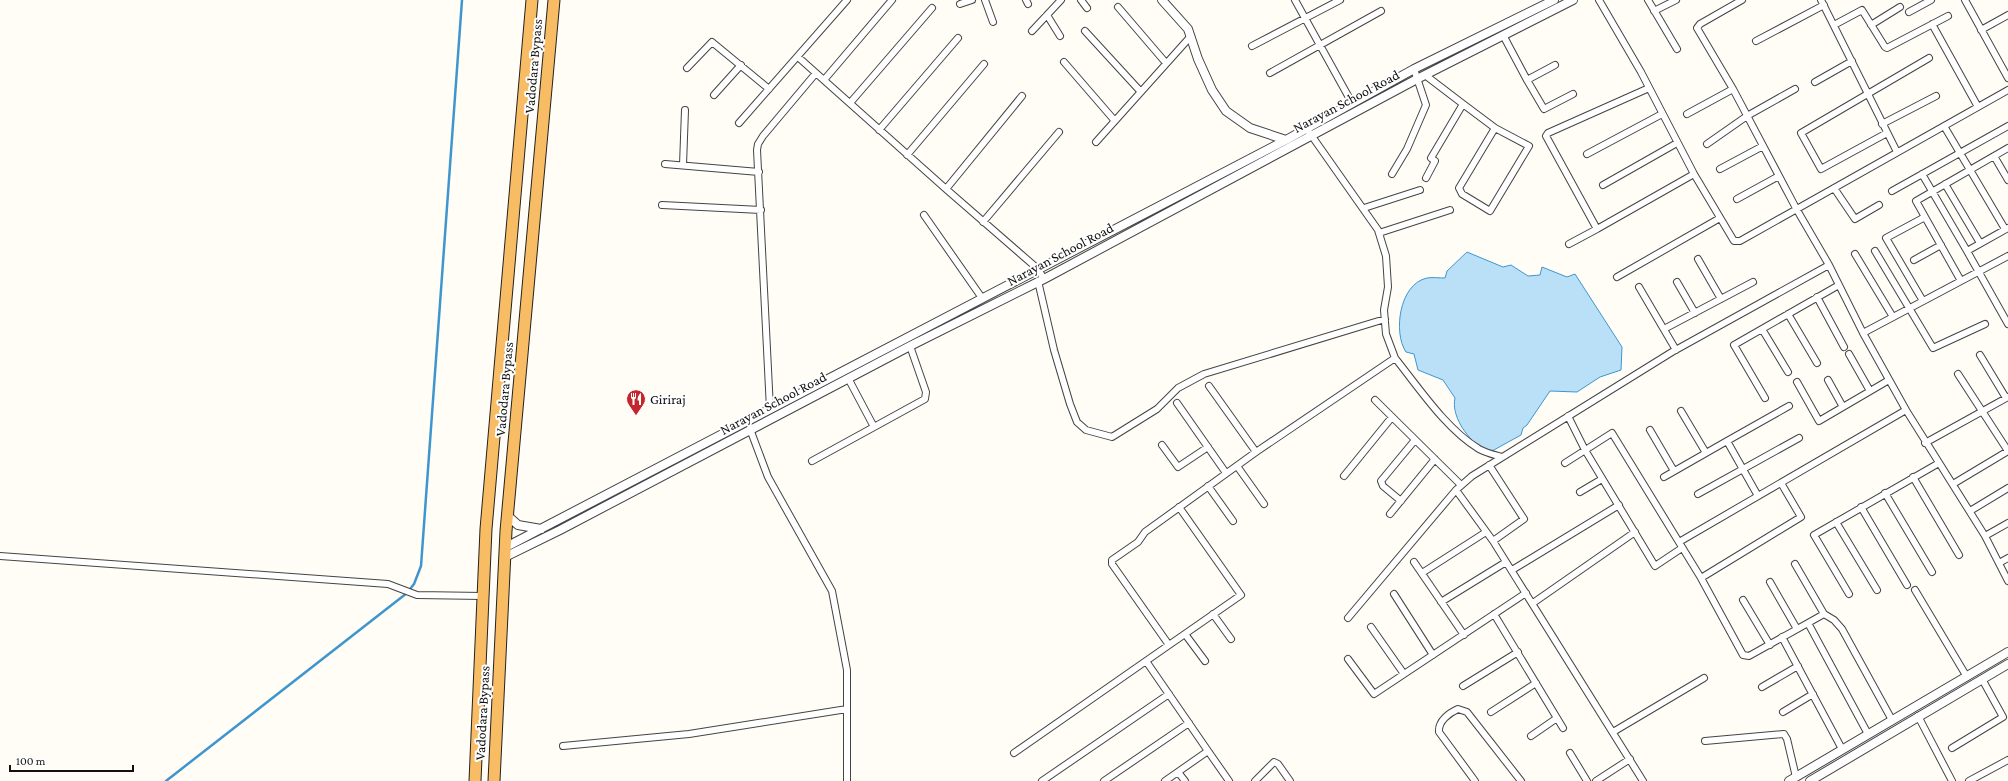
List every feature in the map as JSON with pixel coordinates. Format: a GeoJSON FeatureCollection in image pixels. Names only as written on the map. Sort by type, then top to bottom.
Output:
{"type":"FeatureCollection","features":[{"type":"Feature","properties":{"kind":"highway","name":"Vadodara Bypass"},"geometry":{"type":"LineString","coordinates":[[475,781],[486,529],[532,0]]}},
{"type":"Feature","properties":{"kind":"highway","name":"Vadodara Bypass"},"geometry":{"type":"LineString","coordinates":[[494,781],[505,552],[554,0]]}},
{"type":"Feature","properties":{"kind":"street"},"geometry":{"type":"LineString","coordinates":[[739,123],[847,0]]}},
{"type":"Feature","properties":{"kind":"street"},"geometry":{"type":"LineString","coordinates":[[824,80],[892,0]]}},
{"type":"Feature","properties":{"kind":"street"},"geometry":{"type":"LineString","coordinates":[[960,4],[972,0]]}},
{"type":"Feature","properties":{"kind":"street"},"geometry":{"type":"LineString","coordinates":[[985,0],[993,22]]}},
{"type":"Feature","properties":{"kind":"street"},"geometry":{"type":"LineString","coordinates":[[1032,31],[1061,0]]}},
{"type":"Feature","properties":{"kind":"street"},"geometry":{"type":"LineString","coordinates":[[1081,0],[1087,8]]}},
{"type":"Feature","properties":{"kind":"street"},"geometry":{"type":"LineString","coordinates":[[1162,0],[1188,29],[1198,59],[1212,90],[1226,111],[1250,128],[1286,140]]}},
{"type":"Feature","properties":{"kind":"street"},"geometry":{"type":"LineString","coordinates":[[1295,0],[1352,104]]}},
{"type":"Feature","properties":{"kind":"street"},"geometry":{"type":"LineString","coordinates":[[1252,46],[1340,0]]}},
{"type":"Feature","properties":{"kind":"street"},"geometry":{"type":"LineString","coordinates":[[505,552],[541,529],[982,298],[1286,140],[1309,132],[1352,104],[1414,69],[1541,3],[1554,0]]}},
{"type":"Feature","properties":{"kind":"street","name":"Narayan School Road"},"geometry":{"type":"LineString","coordinates":[[505,552],[560,530],[848,378],[1041,280],[1309,132],[1573,0]]}},
{"type":"Feature","properties":{"kind":"street"},"geometry":{"type":"LineString","coordinates":[[1599,0],[1649,88],[1676,143],[1734,241],[1740,241],[1797,210],[2008,90]]}},
{"type":"Feature","properties":{"kind":"street"},"geometry":{"type":"LineString","coordinates":[[1648,0],[1677,49]]}},
{"type":"Feature","properties":{"kind":"street"},"geometry":{"type":"LineString","coordinates":[[1654,12],[1676,0]]}},
{"type":"Feature","properties":{"kind":"street"},"geometry":{"type":"LineString","coordinates":[[1742,0],[1700,24],[1697,28],[1733,89],[1797,210],[1829,265],[1889,380],[1925,443],[1953,484],[1985,536],[2008,581]]}},
{"type":"Feature","properties":{"kind":"street"},"geometry":{"type":"LineString","coordinates":[[1909,12],[1931,0]]}},
{"type":"Feature","properties":{"kind":"street"},"geometry":{"type":"LineString","coordinates":[[1965,0],[2008,78]]}},
{"type":"Feature","properties":{"kind":"street"},"geometry":{"type":"LineString","coordinates":[[1756,41],[1822,2],[1897,152]]}},
{"type":"Feature","properties":{"kind":"street"},"geometry":{"type":"LineString","coordinates":[[1118,7],[1166,63]]}},
{"type":"Feature","properties":{"kind":"street"},"geometry":{"type":"LineString","coordinates":[[1871,25],[1900,7]]}},
{"type":"Feature","properties":{"kind":"street"},"geometry":{"type":"LineString","coordinates":[[850,103],[932,8]]}},
{"type":"Feature","properties":{"kind":"street"},"geometry":{"type":"LineString","coordinates":[[1834,25],[1862,10],[1887,48],[1948,16]]}},
{"type":"Feature","properties":{"kind":"street"},"geometry":{"type":"LineString","coordinates":[[1270,73],[1381,11]]}},
{"type":"Feature","properties":{"kind":"street"},"geometry":{"type":"LineString","coordinates":[[1047,15],[1060,36]]}},
{"type":"Feature","properties":{"kind":"street"},"geometry":{"type":"LineString","coordinates":[[1981,30],[2008,15]]}},
{"type":"Feature","properties":{"kind":"street"},"geometry":{"type":"LineString","coordinates":[[1932,24],[1978,107]]}},
{"type":"Feature","properties":{"kind":"street"},"geometry":{"type":"LineString","coordinates":[[1085,31],[1140,92]]}},
{"type":"Feature","properties":{"kind":"street"},"geometry":{"type":"LineString","coordinates":[[1503,35],[1544,109],[1573,94]]}},
{"type":"Feature","properties":{"kind":"street"},"geometry":{"type":"LineString","coordinates":[[1096,142],[1191,36]]}},
{"type":"Feature","properties":{"kind":"street"},"geometry":{"type":"LineString","coordinates":[[880,130],[958,38]]}},
{"type":"Feature","properties":{"kind":"street"},"geometry":{"type":"LineString","coordinates":[[687,68],[712,42],[769,89]]}},
{"type":"Feature","properties":{"kind":"street"},"geometry":{"type":"LineString","coordinates":[[798,57],[946,190],[1038,269],[1054,350],[1070,404],[1077,422],[1086,430],[1112,437],[1157,409],[1178,388],[1204,374],[1385,319]]}},
{"type":"Feature","properties":{"kind":"street"},"geometry":{"type":"LineString","coordinates":[[1887,133],[1821,169],[1801,133],[1929,58]]}},
{"type":"Feature","properties":{"kind":"street"},"geometry":{"type":"LineString","coordinates":[[1814,82],[1852,61]]}},
{"type":"Feature","properties":{"kind":"street"},"geometry":{"type":"LineString","coordinates":[[1064,62],[1115,121]]}},
{"type":"Feature","properties":{"kind":"street"},"geometry":{"type":"LineString","coordinates":[[907,154],[984,64]]}},
{"type":"Feature","properties":{"kind":"street"},"geometry":{"type":"LineString","coordinates":[[714,95],[740,65]]}},
{"type":"Feature","properties":{"kind":"street"},"geometry":{"type":"LineString","coordinates":[[1528,80],[1555,65]]}},
{"type":"Feature","properties":{"kind":"street"},"geometry":{"type":"LineString","coordinates":[[1392,174],[1407,149],[1426,105],[1414,69]]}},
{"type":"Feature","properties":{"kind":"street"},"geometry":{"type":"LineString","coordinates":[[770,409],[758,144],[816,73]]}},
{"type":"Feature","properties":{"kind":"street"},"geometry":{"type":"LineString","coordinates":[[1425,74],[1495,128],[1529,146],[1490,211],[1462,194],[1459,188],[1495,128]]}},
{"type":"Feature","properties":{"kind":"street"},"geometry":{"type":"LineString","coordinates":[[1597,229],[1546,136],[1547,134],[1649,88]]}},
{"type":"Feature","properties":{"kind":"street"},"geometry":{"type":"LineString","coordinates":[[1687,114],[1733,89]]}},
{"type":"Feature","properties":{"kind":"street"},"geometry":{"type":"LineString","coordinates":[[1707,144],[1747,116],[1795,89]]}},
{"type":"Feature","properties":{"kind":"street"},"geometry":{"type":"LineString","coordinates":[[946,190],[1022,96]]}},
{"type":"Feature","properties":{"kind":"street"},"geometry":{"type":"LineString","coordinates":[[1882,124],[1936,96]]}},
{"type":"Feature","properties":{"kind":"street"},"geometry":{"type":"LineString","coordinates":[[1426,178],[1435,161],[1431,158],[1463,104]]}},
{"type":"Feature","properties":{"kind":"street"},"geometry":{"type":"LineString","coordinates":[[683,165],[686,110]]}},
{"type":"Feature","properties":{"kind":"street"},"geometry":{"type":"LineString","coordinates":[[1587,154],[1662,114]]}},
{"type":"Feature","properties":{"kind":"street"},"geometry":{"type":"LineString","coordinates":[[1944,126],[2007,229],[1967,251]]}},
{"type":"Feature","properties":{"kind":"street"},"geometry":{"type":"LineString","coordinates":[[1892,191],[2008,126]]}},
{"type":"Feature","properties":{"kind":"street"},"geometry":{"type":"LineString","coordinates":[[983,222],[1059,132]]}},
{"type":"Feature","properties":{"kind":"street"},"geometry":{"type":"LineString","coordinates":[[1309,132],[1364,208],[1379,233],[1386,256],[1388,287],[1384,310],[1386,334],[1395,358],[1432,405],[1454,428],[1480,450],[1502,457]]}},
{"type":"Feature","properties":{"kind":"street"},"geometry":{"type":"LineString","coordinates":[[1603,186],[1676,143]]}},
{"type":"Feature","properties":{"kind":"street"},"geometry":{"type":"LineString","coordinates":[[1720,169],[1763,146]]}},
{"type":"Feature","properties":{"kind":"street"},"geometry":{"type":"LineString","coordinates":[[1961,281],[1916,201],[2008,148]]}},
{"type":"Feature","properties":{"kind":"street"},"geometry":{"type":"LineString","coordinates":[[1994,156],[2008,180]]}},
{"type":"Feature","properties":{"kind":"street"},"geometry":{"type":"LineString","coordinates":[[664,164],[759,172]]}},
{"type":"Feature","properties":{"kind":"street"},"geometry":{"type":"LineString","coordinates":[[1569,244],[1694,174]]}},
{"type":"Feature","properties":{"kind":"street"},"geometry":{"type":"LineString","coordinates":[[1922,174],[2008,324]]}},
{"type":"Feature","properties":{"kind":"street"},"geometry":{"type":"LineString","coordinates":[[1737,199],[1779,176]]}},
{"type":"Feature","properties":{"kind":"street"},"geometry":{"type":"LineString","coordinates":[[1945,184],[1980,243]]}},
{"type":"Feature","properties":{"kind":"street"},"geometry":{"type":"LineString","coordinates":[[1834,188],[1855,219],[1879,204]]}},
{"type":"Feature","properties":{"kind":"street"},"geometry":{"type":"LineString","coordinates":[[1364,208],[1420,190]]}},
{"type":"Feature","properties":{"kind":"street"},"geometry":{"type":"LineString","coordinates":[[662,205],[761,210]]}},
{"type":"Feature","properties":{"kind":"street"},"geometry":{"type":"LineString","coordinates":[[1379,233],[1450,210]]}},
{"type":"Feature","properties":{"kind":"street"},"geometry":{"type":"LineString","coordinates":[[924,214],[982,298]]}},
{"type":"Feature","properties":{"kind":"street"},"geometry":{"type":"LineString","coordinates":[[1923,301],[1886,238],[1925,217]]}},
{"type":"Feature","properties":{"kind":"street"},"geometry":{"type":"LineString","coordinates":[[1617,277],[1720,218]]}},
{"type":"Feature","properties":{"kind":"street"},"geometry":{"type":"LineString","coordinates":[[1914,260],[1941,245]]}},
{"type":"Feature","properties":{"kind":"street"},"geometry":{"type":"LineString","coordinates":[[1875,251],[1933,348],[1985,324]]}},
{"type":"Feature","properties":{"kind":"street"},"geometry":{"type":"LineString","coordinates":[[1855,254],[1893,316]]}},
{"type":"Feature","properties":{"kind":"street"},"geometry":{"type":"LineString","coordinates":[[1863,332],[2008,256]]}},
{"type":"Feature","properties":{"kind":"street"},"geometry":{"type":"LineString","coordinates":[[1698,259],[1721,299]]}},
{"type":"Feature","properties":{"kind":"street"},"geometry":{"type":"LineString","coordinates":[[1348,618],[1461,485],[1489,465],[1676,350],[1829,265]]}},
{"type":"Feature","properties":{"kind":"street"},"geometry":{"type":"LineString","coordinates":[[1676,282],[1695,313]]}},
{"type":"Feature","properties":{"kind":"street"},"geometry":{"type":"LineString","coordinates":[[1664,329],[1753,282]]}},
{"type":"Feature","properties":{"kind":"street"},"geometry":{"type":"LineString","coordinates":[[1766,398],[1734,345],[1839,285]]}},
{"type":"Feature","properties":{"kind":"street"},"geometry":{"type":"LineString","coordinates":[[1639,287],[1676,350]]}},
{"type":"Feature","properties":{"kind":"street"},"geometry":{"type":"LineString","coordinates":[[1817,297],[1844,347]]}},
{"type":"Feature","properties":{"kind":"street"},"geometry":{"type":"LineString","coordinates":[[1788,314],[1817,363]]}},
{"type":"Feature","properties":{"kind":"street"},"geometry":{"type":"LineString","coordinates":[[1762,329],[1788,372]]}},
{"type":"Feature","properties":{"kind":"street"},"geometry":{"type":"LineString","coordinates":[[812,461],[922,401],[927,396],[910,346]]}},
{"type":"Feature","properties":{"kind":"street"},"geometry":{"type":"LineString","coordinates":[[1849,354],[1870,391]]}},
{"type":"Feature","properties":{"kind":"street"},"geometry":{"type":"LineString","coordinates":[[1925,443],[2007,397],[1980,355]]}},
{"type":"Feature","properties":{"kind":"street"},"geometry":{"type":"LineString","coordinates":[[1169,645],[1112,562],[1138,542],[1144,532],[1256,452],[1395,358]]}},
{"type":"Feature","properties":{"kind":"street"},"geometry":{"type":"LineString","coordinates":[[1953,484],[2008,451],[1958,374]]}},
{"type":"Feature","properties":{"kind":"street"},"geometry":{"type":"LineString","coordinates":[[848,378],[874,427]]}},
{"type":"Feature","properties":{"kind":"street"},"geometry":{"type":"LineString","coordinates":[[1828,380],[1843,407]]}},
{"type":"Feature","properties":{"kind":"street"},"geometry":{"type":"LineString","coordinates":[[1797,382],[1819,421],[1889,380]]}},
{"type":"Feature","properties":{"kind":"street"},"geometry":{"type":"LineString","coordinates":[[1209,386],[1256,452]]}},
{"type":"Feature","properties":{"kind":"street"},"geometry":{"type":"LineString","coordinates":[[1375,400],[1461,485]]}},
{"type":"Feature","properties":{"kind":"street"},"geometry":{"type":"LineString","coordinates":[[1177,404],[1226,473]]}},
{"type":"Feature","properties":{"kind":"street"},"geometry":{"type":"LineString","coordinates":[[1664,477],[1789,406]]}},
{"type":"Feature","properties":{"kind":"street"},"geometry":{"type":"LineString","coordinates":[[1568,416],[1585,450],[1655,566],[1680,545],[1758,496],[1906,410]]}},
{"type":"Feature","properties":{"kind":"street"},"geometry":{"type":"LineString","coordinates":[[1681,411],[1706,453]]}},
{"type":"Feature","properties":{"kind":"street"},"geometry":{"type":"LineString","coordinates":[[1344,476],[1392,417]]}},
{"type":"Feature","properties":{"kind":"street"},"geometry":{"type":"LineString","coordinates":[[750,429],[768,477],[832,591],[848,670],[847,781]]}},
{"type":"Feature","properties":{"kind":"street"},"geometry":{"type":"LineString","coordinates":[[1650,430],[1674,471]]}},
{"type":"Feature","properties":{"kind":"street"},"geometry":{"type":"LineString","coordinates":[[1564,463],[1612,433],[1701,578],[1743,655],[1749,656],[1824,614]]}},
{"type":"Feature","properties":{"kind":"street"},"geometry":{"type":"LineString","coordinates":[[1698,494],[1799,438]]}},
{"type":"Feature","properties":{"kind":"street"},"geometry":{"type":"LineString","coordinates":[[1401,501],[1383,486],[1381,481],[1415,440]]}},
{"type":"Feature","properties":{"kind":"street"},"geometry":{"type":"LineString","coordinates":[[1727,441],[1758,496]]}},
{"type":"Feature","properties":{"kind":"street"},"geometry":{"type":"LineString","coordinates":[[1162,444],[1178,467],[1208,447]]}},
{"type":"Feature","properties":{"kind":"street"},"geometry":{"type":"LineString","coordinates":[[1390,514],[1435,459]]}},
{"type":"Feature","properties":{"kind":"street"},"geometry":{"type":"LineString","coordinates":[[1849,594],[1814,535],[1939,463]]}},
{"type":"Feature","properties":{"kind":"street"},"geometry":{"type":"LineString","coordinates":[[1489,465],[1524,519],[1493,541]]}},
{"type":"Feature","properties":{"kind":"street"},"geometry":{"type":"LineString","coordinates":[[1237,466],[1264,504]]}},
{"type":"Feature","properties":{"kind":"street"},"geometry":{"type":"LineString","coordinates":[[1913,477],[1959,555]]}},
{"type":"Feature","properties":{"kind":"street"},"geometry":{"type":"LineString","coordinates":[[1580,492],[1602,479]]}},
{"type":"Feature","properties":{"kind":"street"},"geometry":{"type":"LineString","coordinates":[[1701,578],[1801,517],[1781,483]]}},
{"type":"Feature","properties":{"kind":"street"},"geometry":{"type":"LineString","coordinates":[[1208,486],[1233,521]]}},
{"type":"Feature","properties":{"kind":"street"},"geometry":{"type":"LineString","coordinates":[[1970,511],[2008,488]]}},
{"type":"Feature","properties":{"kind":"street"},"geometry":{"type":"LineString","coordinates":[[1456,490],[1512,570],[1643,781]]}},
{"type":"Feature","properties":{"kind":"street"},"geometry":{"type":"LineString","coordinates":[[1885,493],[1932,572]]}},
{"type":"Feature","properties":{"kind":"street"},"geometry":{"type":"LineString","coordinates":[[1512,570],[1619,505]]}},
{"type":"Feature","properties":{"kind":"street"},"geometry":{"type":"LineString","coordinates":[[1014,753],[1240,595],[1179,507]]}},
{"type":"Feature","properties":{"kind":"street"},"geometry":{"type":"LineString","coordinates":[[1861,507],[1907,585]]}},
{"type":"Feature","properties":{"kind":"street"},"geometry":{"type":"LineString","coordinates":[[508,516],[518,525],[541,529]]}},
{"type":"Feature","properties":{"kind":"street"},"geometry":{"type":"LineString","coordinates":[[1836,522],[1877,590]]}},
{"type":"Feature","properties":{"kind":"street"},"geometry":{"type":"LineString","coordinates":[[1985,536],[2008,523]]}},
{"type":"Feature","properties":{"kind":"street"},"geometry":{"type":"LineString","coordinates":[[1422,572],[1486,532]]}},
{"type":"Feature","properties":{"kind":"street"},"geometry":{"type":"LineString","coordinates":[[1533,603],[1635,532]]}},
{"type":"Feature","properties":{"kind":"street"},"geometry":{"type":"LineString","coordinates":[[0,556],[388,584],[415,594],[483,596]]}},
{"type":"Feature","properties":{"kind":"street"},"geometry":{"type":"LineString","coordinates":[[1998,563],[2008,558]]}},
{"type":"Feature","properties":{"kind":"street"},"geometry":{"type":"LineString","coordinates":[[1414,562],[1464,635]]}},
{"type":"Feature","properties":{"kind":"street"},"geometry":{"type":"LineString","coordinates":[[1441,602],[1506,562]]}},
{"type":"Feature","properties":{"kind":"street"},"geometry":{"type":"LineString","coordinates":[[1795,564],[1824,614],[1834,620],[1842,629],[1892,720]]}},
{"type":"Feature","properties":{"kind":"street"},"geometry":{"type":"LineString","coordinates":[[1770,582],[1797,629]]}},
{"type":"Feature","properties":{"kind":"street"},"geometry":{"type":"LineString","coordinates":[[1915,590],[1966,677]]}},
{"type":"Feature","properties":{"kind":"street"},"geometry":{"type":"LineString","coordinates":[[1348,659],[1374,694],[1526,593]]}},
{"type":"Feature","properties":{"kind":"street"},"geometry":{"type":"LineString","coordinates":[[1394,594],[1433,655]]}},
{"type":"Feature","properties":{"kind":"street"},"geometry":{"type":"LineString","coordinates":[[1743,600],[1770,645]]}},
{"type":"Feature","properties":{"kind":"street"},"geometry":{"type":"LineString","coordinates":[[1213,614],[1231,639]]}},
{"type":"Feature","properties":{"kind":"street"},"geometry":{"type":"LineString","coordinates":[[1494,614],[1563,728]]}},
{"type":"Feature","properties":{"kind":"street"},"geometry":{"type":"LineString","coordinates":[[1808,623],[1868,734]]}},
{"type":"Feature","properties":{"kind":"street"},"geometry":{"type":"LineString","coordinates":[[1371,627],[1404,674]]}},
{"type":"Feature","properties":{"kind":"street"},"geometry":{"type":"LineString","coordinates":[[1185,634],[1205,661]]}},
{"type":"Feature","properties":{"kind":"street"},"geometry":{"type":"LineString","coordinates":[[1782,637],[1842,748]]}},
{"type":"Feature","properties":{"kind":"street"},"geometry":{"type":"LineString","coordinates":[[1463,686],[1518,652]]}},
{"type":"Feature","properties":{"kind":"street"},"geometry":{"type":"LineString","coordinates":[[1705,741],[1781,733],[1787,739],[1792,779],[1842,748],[2008,652]]}},
{"type":"Feature","properties":{"kind":"street"},"geometry":{"type":"LineString","coordinates":[[1146,661],[1230,781]]}},
{"type":"Feature","properties":{"kind":"street"},"geometry":{"type":"LineString","coordinates":[[1810,781],[2008,664]]}},
{"type":"Feature","properties":{"kind":"street"},"geometry":{"type":"LineString","coordinates":[[1762,687],[1798,666]]}},
{"type":"Feature","properties":{"kind":"street"},"geometry":{"type":"LineString","coordinates":[[1613,732],[1704,678]]}},
{"type":"Feature","properties":{"kind":"street"},"geometry":{"type":"LineString","coordinates":[[1952,748],[2003,717],[1982,679]]}},
{"type":"Feature","properties":{"kind":"street"},"geometry":{"type":"LineString","coordinates":[[1491,712],[1536,683]]}},
{"type":"Feature","properties":{"kind":"street"},"geometry":{"type":"LineString","coordinates":[[1042,781],[1169,694]]}},
{"type":"Feature","properties":{"kind":"street"},"geometry":{"type":"LineString","coordinates":[[1784,712],[1813,694]]}},
{"type":"Feature","properties":{"kind":"street"},"geometry":{"type":"LineString","coordinates":[[563,746],[689,734],[847,709]]}},
{"type":"Feature","properties":{"kind":"street"},"geometry":{"type":"LineString","coordinates":[[1475,781],[1439,732],[1440,723],[1452,711],[1458,709],[1466,712],[1521,781]]}},
{"type":"Feature","properties":{"kind":"street"},"geometry":{"type":"LineString","coordinates":[[1918,716],[1952,781]]}},
{"type":"Feature","properties":{"kind":"street"},"geometry":{"type":"LineString","coordinates":[[1531,736],[1557,718]]}},
{"type":"Feature","properties":{"kind":"street"},"geometry":{"type":"LineString","coordinates":[[1104,781],[1189,723]]}},
{"type":"Feature","properties":{"kind":"street"},"geometry":{"type":"LineString","coordinates":[[1165,781],[1208,751]]}},
{"type":"Feature","properties":{"kind":"street"},"geometry":{"type":"LineString","coordinates":[[1570,753],[1587,781]]}},
{"type":"Feature","properties":{"kind":"street"},"geometry":{"type":"LineString","coordinates":[[1596,781],[1630,759]]}},
{"type":"Feature","properties":{"kind":"street"},"geometry":{"type":"LineString","coordinates":[[1969,781],[2008,760]]}},
{"type":"Feature","properties":{"kind":"street"},"geometry":{"type":"LineString","coordinates":[[1254,781],[1274,762],[1278,764],[1290,781]]}},
{"type":"Feature","properties":{"kind":"street"},"geometry":{"type":"LineString","coordinates":[[1178,772],[1185,781]]}},
{"type":"Feature","properties":{"kind":"water"},"geometry":{"type":"Polygon","coordinates":[[[1467,252],[1503,267],[1511,265],[1528,276],[1540,275],[1542,267],[1567,277],[1575,274],[1622,347],[1621,370],[1600,377],[1577,392],[1550,391],[1527,425],[1523,428],[1521,435],[1492,451],[1481,448],[1465,432],[1457,418],[1454,405],[1455,398],[1443,380],[1418,370],[1414,354],[1406,352],[1402,344],[1400,333],[1401,310],[1410,289],[1418,282],[1427,278],[1445,278],[1447,271],[1467,252]]]}},
{"type":"Feature","properties":{"kind":"waterway"},"geometry":{"type":"LineString","coordinates":[[166,781],[407,593],[414,584],[421,566],[462,0]]}},
{"type":"Feature","properties":{"kind":"place","name":"Giriraj"},"geometry":{"type":"Point","coordinates":[636,416]}}]}
